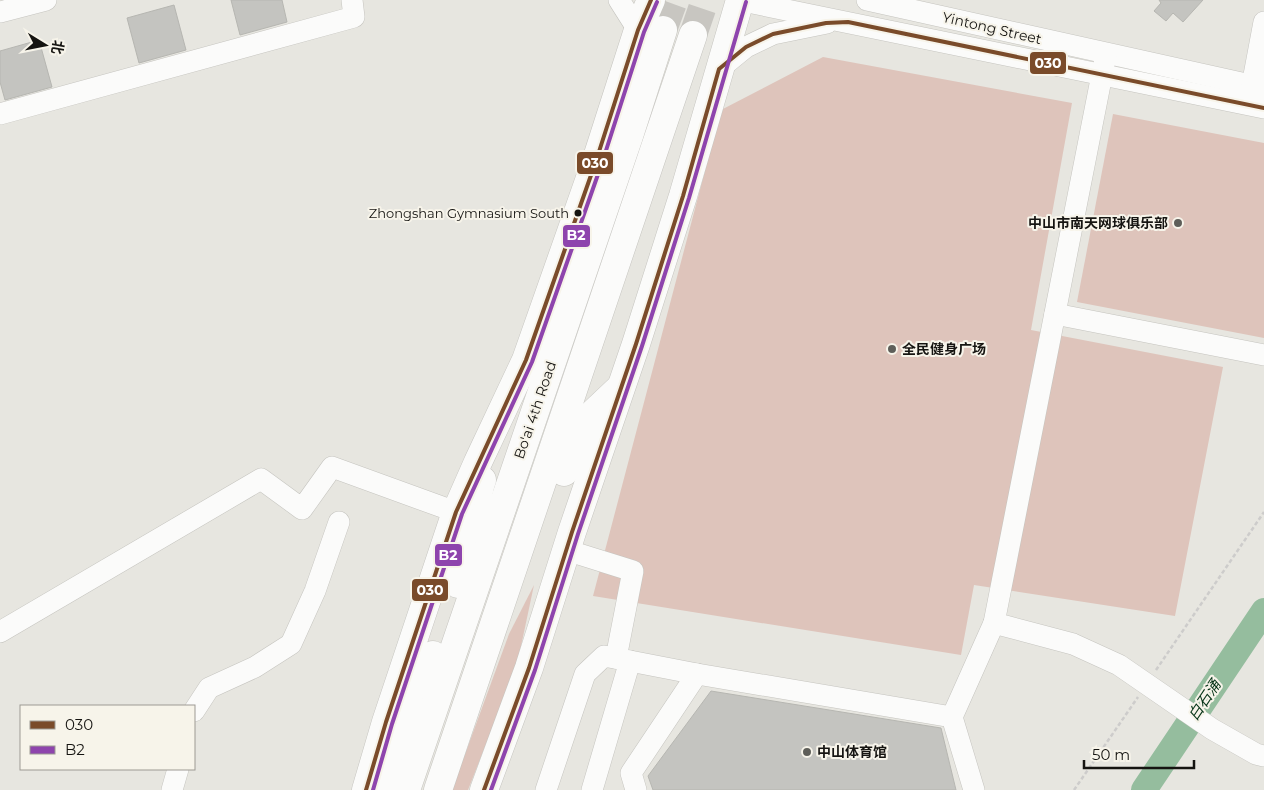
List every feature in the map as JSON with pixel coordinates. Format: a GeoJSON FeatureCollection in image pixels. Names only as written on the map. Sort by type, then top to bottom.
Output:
{"type":"FeatureCollection","features":[{"type":"Feature","properties":{"kind":"highway"},"geometry":{"type":"LineString","coordinates":[[366,790],[388,714],[456,512],[526,360],[593,170],[651,30],[650,0]]}},
{"type":"Feature","properties":{"kind":"highway"},"geometry":{"type":"LineString","coordinates":[[484,790],[530,668],[566,550],[622,386],[683,196],[739,0]]}},
{"type":"Feature","properties":{"kind":"highway","name":"Bo'ai 4th Road"},"geometry":{"type":"LineString","coordinates":[[406,790],[626,146],[651,30]]}},
{"type":"Feature","properties":{"kind":"highway"},"geometry":{"type":"LineString","coordinates":[[438,790],[693,35]]}},
{"type":"Feature","properties":{"kind":"highway"},"geometry":{"type":"LineString","coordinates":[[388,790],[400,746],[464,566],[475,517],[478,490],[489,457],[520,388],[526,360]]}},
{"type":"Feature","properties":{"kind":"highway"},"geometry":{"type":"LineString","coordinates":[[524,535],[549,511],[584,422],[622,386]]}},
{"type":"Feature","properties":{"kind":"street"},"geometry":{"type":"LineString","coordinates":[[0,12],[46,0]]}},
{"type":"Feature","properties":{"kind":"street"},"geometry":{"type":"LineString","coordinates":[[0,114],[354,18],[352,0]]}},
{"type":"Feature","properties":{"kind":"street"},"geometry":{"type":"LineString","coordinates":[[619,0],[651,30]]}},
{"type":"Feature","properties":{"kind":"street","name":"Yintong Street"},"geometry":{"type":"LineString","coordinates":[[739,0],[1264,108]]}},
{"type":"Feature","properties":{"kind":"street","name":"Yintong Street"},"geometry":{"type":"LineString","coordinates":[[866,0],[1258,87]]}},
{"type":"Feature","properties":{"kind":"street"},"geometry":{"type":"LineString","coordinates":[[720,69],[746,47],[773,34],[826,23],[848,22]]}},
{"type":"Feature","properties":{"kind":"street"},"geometry":{"type":"LineString","coordinates":[[1258,87],[1264,22]]}},
{"type":"Feature","properties":{"kind":"street"},"geometry":{"type":"LineString","coordinates":[[974,790],[952,717],[994,624],[1106,54]]}},
{"type":"Feature","properties":{"kind":"street"},"geometry":{"type":"LineString","coordinates":[[1055,314],[1264,355]]}},
{"type":"Feature","properties":{"kind":"street"},"geometry":{"type":"LineString","coordinates":[[0,632],[261,479],[302,509],[332,467],[456,512]]}},
{"type":"Feature","properties":{"kind":"street"},"geometry":{"type":"LineString","coordinates":[[195,709],[209,688],[255,667],[291,644],[315,591],[339,522]]}},
{"type":"Feature","properties":{"kind":"street"},"geometry":{"type":"LineString","coordinates":[[566,550],[633,571],[623,659],[592,790]]}},
{"type":"Feature","properties":{"kind":"street"},"geometry":{"type":"LineString","coordinates":[[994,624],[1073,644],[1119,665],[1212,728],[1256,754],[1264,756]]}},
{"type":"Feature","properties":{"kind":"street"},"geometry":{"type":"LineString","coordinates":[[546,790],[585,674],[604,656],[697,674],[952,717]]}},
{"type":"Feature","properties":{"kind":"street"},"geometry":{"type":"LineString","coordinates":[[636,790],[631,773],[697,674]]}},
{"type":"Feature","properties":{"kind":"street"},"geometry":{"type":"LineString","coordinates":[[172,790],[178,770]]}},
{"type":"Feature","properties":{"kind":"path"},"geometry":{"type":"LineString","coordinates":[[1074,790],[1150,687],[1264,512]]}},
{"type":"Feature","properties":{"kind":"shaded area","name":"全民健身广场"},"geometry":{"type":"Polygon","coordinates":[[[823,57],[1072,103],[1031,330],[1223,367],[1175,616],[974,585],[961,655],[593,596],[721,110],[823,57]]]}},
{"type":"Feature","properties":{"kind":"shaded area","name":"中山市南天网球俱乐部"},"geometry":{"type":"Polygon","coordinates":[[[1113,114],[1264,143],[1264,338],[1077,302],[1113,114]]]}},
{"type":"Feature","properties":{"kind":"shaded area"},"geometry":{"type":"Polygon","coordinates":[[[534,585],[517,665],[468,790],[452,790],[509,634],[534,585]]]}},
{"type":"Feature","properties":{"kind":"building"},"geometry":{"type":"Polygon","coordinates":[[[231,0],[282,0],[287,22],[240,35],[231,0]]]}},
{"type":"Feature","properties":{"kind":"building"},"geometry":{"type":"Polygon","coordinates":[[[1159,0],[1203,0],[1183,22],[1173,13],[1166,21],[1154,11],[1161,3],[1159,0]]]}},
{"type":"Feature","properties":{"kind":"building"},"geometry":{"type":"Polygon","coordinates":[[[174,5],[186,50],[139,63],[127,18],[174,5]]]}},
{"type":"Feature","properties":{"kind":"building"},"geometry":{"type":"Polygon","coordinates":[[[39,40],[52,87],[5,100],[0,82],[0,51],[39,40]]]}},
{"type":"Feature","properties":{"kind":"building","name":"中山体育馆"},"geometry":{"type":"Polygon","coordinates":[[[711,691],[941,728],[956,790],[653,790],[648,776],[711,691]]]}},
{"type":"Feature","properties":{"kind":"waterway","name":"白石涌"},"geometry":{"type":"LineString","coordinates":[[1144,790],[1264,611]]}},
{"type":"Feature","properties":{"kind":"tunnel"},"geometry":{"type":"LineString","coordinates":[[663,30],[674,0]]}},
{"type":"Feature","properties":{"kind":"tunnel"},"geometry":{"type":"LineString","coordinates":[[693,35],[705,0]]}},
{"type":"Feature","properties":{"kind":"transit line","name":"030"},"geometry":{"type":"LineString","coordinates":[[366,790],[386,722],[456,512],[526,360],[596,161],[638,30],[651,0]]}},
{"type":"Feature","properties":{"kind":"transit line","name":"B2"},"geometry":{"type":"LineString","coordinates":[[373,790],[392,724],[462,514],[532,362],[602,163],[644,32],[657,2]]}},
{"type":"Feature","properties":{"kind":"transit line","name":"B2"},"geometry":{"type":"LineString","coordinates":[[491,790],[535,670],[578,534],[642,346],[689,198],[746,2]]}},
{"type":"Feature","properties":{"kind":"transit line","name":"030"},"geometry":{"type":"LineString","coordinates":[[484,790],[529,668],[572,532],[636,344],[683,196],[719,69],[746,47],[773,34],[826,23],[848,22],[1264,108]]}},
{"type":"Feature","properties":{"kind":"place","name":"Zhongshan Gymnasium South"},"geometry":{"type":"Point","coordinates":[578,213]}},
{"type":"Feature","properties":{"kind":"place","name":"中山市南天网球俱乐部"},"geometry":{"type":"Point","coordinates":[1178,223]}},
{"type":"Feature","properties":{"kind":"place","name":"全民健身广场"},"geometry":{"type":"Point","coordinates":[892,349]}},
{"type":"Feature","properties":{"kind":"place","name":"中山体育馆"},"geometry":{"type":"Point","coordinates":[807,752]}}]}
